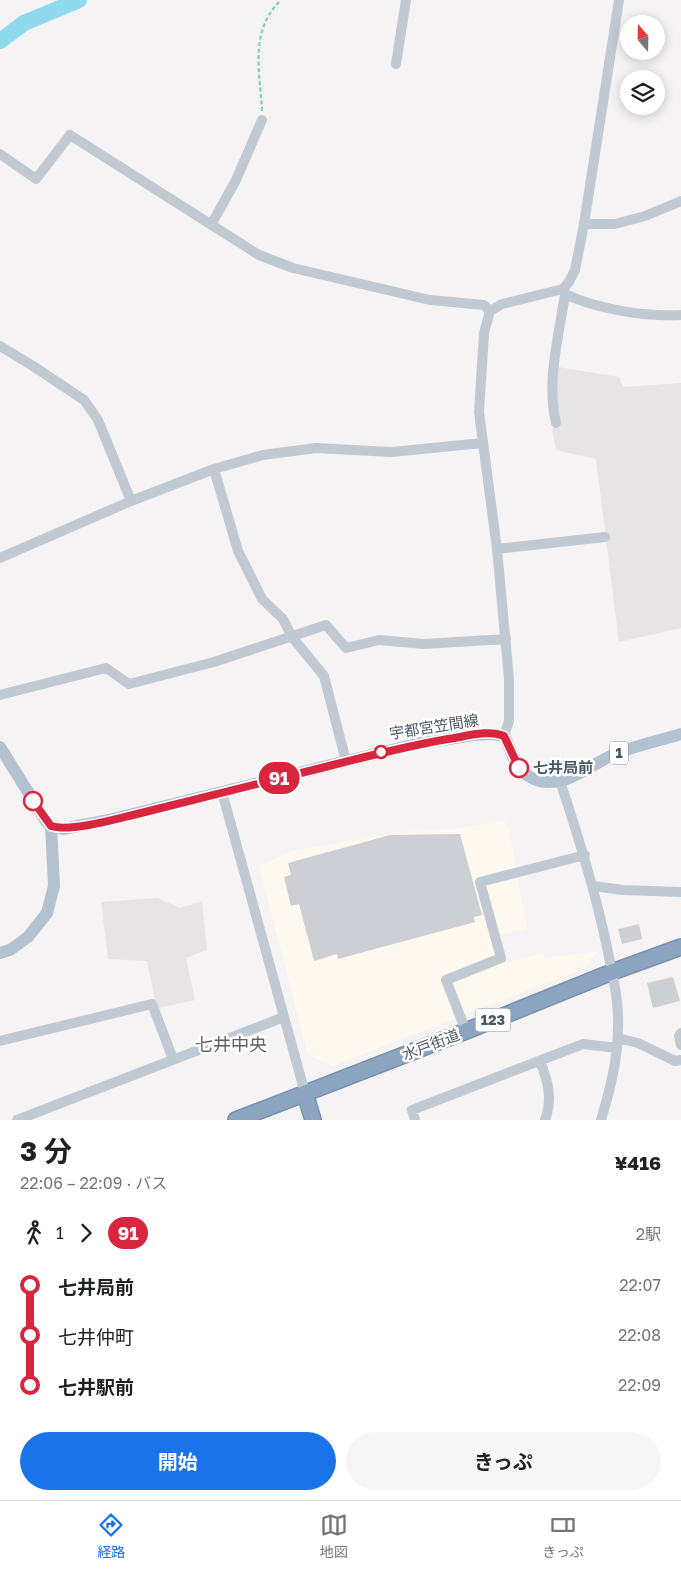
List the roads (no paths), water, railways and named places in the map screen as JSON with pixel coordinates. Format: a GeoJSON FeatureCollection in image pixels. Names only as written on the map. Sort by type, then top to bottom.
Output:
{"type":"FeatureCollection","features":[{"type":"Feature","properties":{"kind":"highway","name":"水戸街道"},"geometry":{"type":"LineString","coordinates":[[236,1120],[612,972],[681,947]]}},
{"type":"Feature","properties":{"kind":"highway"},"geometry":{"type":"LineString","coordinates":[[305,1093],[313,1120]]}},
{"type":"Feature","properties":{"kind":"main road","name":"宇都宮笠間線"},"geometry":{"type":"LineString","coordinates":[[51,826],[63,828],[109,820],[416,744],[493,734],[504,736]]}},
{"type":"Feature","properties":{"kind":"main road","name":"1"},"geometry":{"type":"LineString","coordinates":[[560,781],[611,756],[681,734]]}},
{"type":"Feature","properties":{"kind":"main road"},"geometry":{"type":"LineString","coordinates":[[504,736],[515,761],[529,777],[549,782],[560,781]]}},
{"type":"Feature","properties":{"kind":"main road"},"geometry":{"type":"LineString","coordinates":[[0,747],[40,813],[51,826],[54,886],[47,913],[28,937],[10,950],[0,953]]}},
{"type":"Feature","properties":{"kind":"street"},"geometry":{"type":"LineString","coordinates":[[396,64],[406,0]]}},
{"type":"Feature","properties":{"kind":"street"},"geometry":{"type":"LineString","coordinates":[[556,423],[552,407],[551,387],[564,291],[575,270],[584,224],[619,0]]}},
{"type":"Feature","properties":{"kind":"street"},"geometry":{"type":"LineString","coordinates":[[211,225],[236,180],[262,120]]}},
{"type":"Feature","properties":{"kind":"street"},"geometry":{"type":"LineString","coordinates":[[0,154],[36,180],[70,135],[259,255],[293,268],[430,300],[484,305],[490,311]]}},
{"type":"Feature","properties":{"kind":"street"},"geometry":{"type":"LineString","coordinates":[[584,224],[614,224],[645,216],[681,201]]}},
{"type":"Feature","properties":{"kind":"street"},"geometry":{"type":"LineString","coordinates":[[504,736],[509,722],[510,697],[506,640],[497,549],[479,412],[484,333],[490,311],[502,304],[564,291],[592,304],[629,311],[681,315]]}},
{"type":"Feature","properties":{"kind":"street"},"geometry":{"type":"LineString","coordinates":[[0,346],[34,366],[84,400],[98,420],[131,501]]}},
{"type":"Feature","properties":{"kind":"street"},"geometry":{"type":"LineString","coordinates":[[0,558],[131,501],[214,469],[263,455],[316,448],[391,452],[483,443]]}},
{"type":"Feature","properties":{"kind":"street"},"geometry":{"type":"LineString","coordinates":[[214,469],[238,551],[262,599],[283,619],[292,637],[324,676],[346,761]]}},
{"type":"Feature","properties":{"kind":"street"},"geometry":{"type":"LineString","coordinates":[[497,549],[605,537]]}},
{"type":"Feature","properties":{"kind":"street"},"geometry":{"type":"LineString","coordinates":[[0,695],[106,668],[129,684],[214,662],[326,625],[346,648],[379,640],[424,644],[506,640]]}},
{"type":"Feature","properties":{"kind":"street"},"geometry":{"type":"LineString","coordinates":[[560,781],[585,854],[612,972],[618,1012],[617,1043],[610,1091],[601,1120]]}},
{"type":"Feature","properties":{"kind":"street"},"geometry":{"type":"LineString","coordinates":[[222,792],[305,1093]]}},
{"type":"Feature","properties":{"kind":"street"},"geometry":{"type":"LineString","coordinates":[[466,1031],[446,980],[501,958],[480,882],[585,854]]}},
{"type":"Feature","properties":{"kind":"street"},"geometry":{"type":"LineString","coordinates":[[593,886],[623,890],[681,892]]}},
{"type":"Feature","properties":{"kind":"street"},"geometry":{"type":"LineString","coordinates":[[0,1041],[152,1004],[173,1058]]}},
{"type":"Feature","properties":{"kind":"street"},"geometry":{"type":"LineString","coordinates":[[17,1120],[173,1058],[284,1017]]}},
{"type":"Feature","properties":{"kind":"street"},"geometry":{"type":"LineString","coordinates":[[681,1033],[678,1036],[681,1045]]}},
{"type":"Feature","properties":{"kind":"street"},"geometry":{"type":"LineString","coordinates":[[415,1120],[412,1110],[584,1044],[638,1043],[675,1061],[681,1060]]}},
{"type":"Feature","properties":{"kind":"street"},"geometry":{"type":"LineString","coordinates":[[540,1061],[548,1084],[549,1109],[545,1120]]}},
{"type":"Feature","properties":{"kind":"waterway"},"geometry":{"type":"LineString","coordinates":[[0,41],[24,23],[79,0]]}},
{"type":"Feature","properties":{"kind":"place","name":"七井局前"},"geometry":{"type":"Point","coordinates":[519,768]}},
{"type":"Feature","properties":{"kind":"district","name":"七井中央"},"geometry":{"type":"Point","coordinates":[231,1045]}}]}
